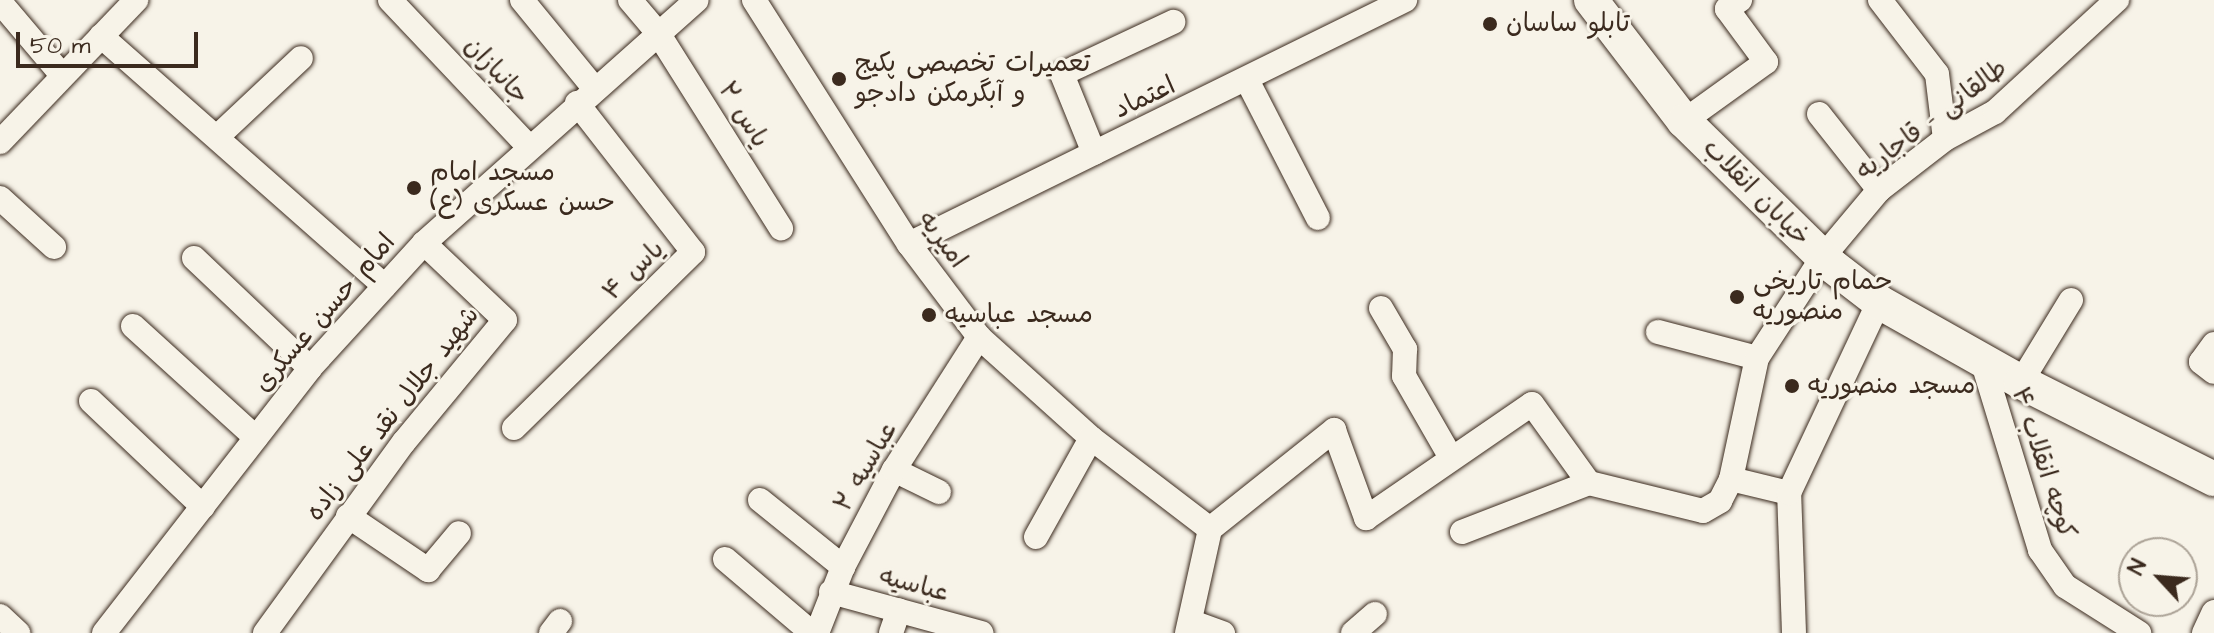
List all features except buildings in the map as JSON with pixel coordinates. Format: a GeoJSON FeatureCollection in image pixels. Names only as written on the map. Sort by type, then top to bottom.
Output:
{"type":"FeatureCollection","features":[{"type":"Feature","properties":{"kind":"main road","name":"خیابان انقلاب"},"geometry":{"type":"LineString","coordinates":[[1591,0],[1684,121],[1822,258],[1879,302],[2021,382],[2211,469]]}},
{"type":"Feature","properties":{"kind":"street","name":"جانبازان"},"geometry":{"type":"LineString","coordinates":[[390,0],[528,146]]}},
{"type":"Feature","properties":{"kind":"street"},"geometry":{"type":"LineString","coordinates":[[522,0],[586,96]]}},
{"type":"Feature","properties":{"kind":"street","name":"یاس ۲"},"geometry":{"type":"LineString","coordinates":[[630,0],[658,33],[781,228]]}},
{"type":"Feature","properties":{"kind":"street","name":"امام حسن عسکری"},"geometry":{"type":"LineString","coordinates":[[104,633],[310,368],[424,243],[528,146],[697,0]]}},
{"type":"Feature","properties":{"kind":"street","name":"امیریه"},"geometry":{"type":"LineString","coordinates":[[754,0],[909,244],[979,337],[1091,438],[1210,529]]}},
{"type":"Feature","properties":{"kind":"street","name":"اعتماد"},"geometry":{"type":"LineString","coordinates":[[909,244],[1405,0]]}},
{"type":"Feature","properties":{"kind":"street"},"geometry":{"type":"LineString","coordinates":[[1684,121],[1766,62],[1727,9],[1740,0]]}},
{"type":"Feature","properties":{"kind":"street"},"geometry":{"type":"LineString","coordinates":[[1880,0],[1937,74],[1945,139]]}},
{"type":"Feature","properties":{"kind":"street","name":"طالقانی - قاجاریه"},"geometry":{"type":"LineString","coordinates":[[1757,358],[1822,258],[1879,190],[1945,139],[1995,112],[2117,0]]}},
{"type":"Feature","properties":{"kind":"street"},"geometry":{"type":"LineString","coordinates":[[0,2],[62,75]]}},
{"type":"Feature","properties":{"kind":"street"},"geometry":{"type":"LineString","coordinates":[[2,135],[101,36],[126,3]]}},
{"type":"Feature","properties":{"kind":"street"},"geometry":{"type":"LineString","coordinates":[[1094,153],[1062,74],[1173,22]]}},
{"type":"Feature","properties":{"kind":"street"},"geometry":{"type":"LineString","coordinates":[[101,36],[385,286]]}},
{"type":"Feature","properties":{"kind":"street"},"geometry":{"type":"LineString","coordinates":[[217,137],[301,58]]}},
{"type":"Feature","properties":{"kind":"street"},"geometry":{"type":"LineString","coordinates":[[1247,80],[1318,218]]}},
{"type":"Feature","properties":{"kind":"street","name":"یاس ۴"},"geometry":{"type":"LineString","coordinates":[[514,428],[693,252],[586,96]]}},
{"type":"Feature","properties":{"kind":"street"},"geometry":{"type":"LineString","coordinates":[[1819,114],[1879,190]]}},
{"type":"Feature","properties":{"kind":"street"},"geometry":{"type":"LineString","coordinates":[[0,198],[54,247]]}},
{"type":"Feature","properties":{"kind":"street","name":"شهید جلال نقد علی زاده"},"geometry":{"type":"LineString","coordinates":[[265,633],[348,516],[505,320],[424,243]]}},
{"type":"Feature","properties":{"kind":"street"},"geometry":{"type":"LineString","coordinates":[[194,258],[310,368]]}},
{"type":"Feature","properties":{"kind":"street"},"geometry":{"type":"LineString","coordinates":[[2021,382],[2071,300]]}},
{"type":"Feature","properties":{"kind":"street"},"geometry":{"type":"LineString","coordinates":[[1794,633],[1789,493],[1879,302]]}},
{"type":"Feature","properties":{"kind":"street"},"geometry":{"type":"LineString","coordinates":[[1381,308],[1405,349],[1404,376],[1450,456]]}},
{"type":"Feature","properties":{"kind":"street"},"geometry":{"type":"LineString","coordinates":[[133,326],[256,438]]}},
{"type":"Feature","properties":{"kind":"street"},"geometry":{"type":"LineString","coordinates":[[1462,532],[1589,483],[1703,511],[1720,501],[1731,479],[1757,358],[1658,332]]}},
{"type":"Feature","properties":{"kind":"street","name":"عباسیه ۲"},"geometry":{"type":"LineString","coordinates":[[725,559],[815,633],[843,567],[894,470],[979,337]]}},
{"type":"Feature","properties":{"kind":"street"},"geometry":{"type":"LineString","coordinates":[[2214,344],[2201,362],[2214,372]]}},
{"type":"Feature","properties":{"kind":"street","name":"کوچه انقلاب ۴"},"geometry":{"type":"LineString","coordinates":[[1982,360],[2040,550],[2065,586],[2139,633]]}},
{"type":"Feature","properties":{"kind":"street"},"geometry":{"type":"LineString","coordinates":[[91,401],[203,507]]}},
{"type":"Feature","properties":{"kind":"street"},"geometry":{"type":"LineString","coordinates":[[1223,633],[1189,627],[1210,529],[1334,430],[1366,518],[1450,456],[1532,404],[1589,483]]}},
{"type":"Feature","properties":{"kind":"street"},"geometry":{"type":"LineString","coordinates":[[1036,537],[1091,438]]}},
{"type":"Feature","properties":{"kind":"street"},"geometry":{"type":"LineString","coordinates":[[894,470],[939,492]]}},
{"type":"Feature","properties":{"kind":"street"},"geometry":{"type":"LineString","coordinates":[[1731,479],[1789,493]]}},
{"type":"Feature","properties":{"kind":"street"},"geometry":{"type":"LineString","coordinates":[[760,500],[843,567]]}},
{"type":"Feature","properties":{"kind":"street"},"geometry":{"type":"LineString","coordinates":[[348,516],[428,570],[459,533]]}},
{"type":"Feature","properties":{"kind":"street","name":"عباسیه"},"geometry":{"type":"LineString","coordinates":[[831,592],[895,622],[975,632]]}},
{"type":"Feature","properties":{"kind":"street"},"geometry":{"type":"LineString","coordinates":[[2204,633],[2214,612]]}},
{"type":"Feature","properties":{"kind":"street"},"geometry":{"type":"LineString","coordinates":[[1353,633],[1375,614]]}},
{"type":"Feature","properties":{"kind":"street"},"geometry":{"type":"LineString","coordinates":[[0,616],[18,633]]}},
{"type":"Feature","properties":{"kind":"place","name":"تابلو ساسان"},"geometry":{"type":"Point","coordinates":[1490,24]}},
{"type":"Feature","properties":{"kind":"place","name":"تعمیرات تخصصی پکیج و آبگرمکن دادجو"},"geometry":{"type":"Point","coordinates":[839,79]}},
{"type":"Feature","properties":{"kind":"place","name":"مسجد امام حسن عسکری (ع)"},"geometry":{"type":"Point","coordinates":[414,188]}},
{"type":"Feature","properties":{"kind":"place","name":"حمام تاریخی منصوریه"},"geometry":{"type":"Point","coordinates":[1737,297]}},
{"type":"Feature","properties":{"kind":"place","name":"مسجد عباسیه"},"geometry":{"type":"Point","coordinates":[929,315]}},
{"type":"Feature","properties":{"kind":"place","name":"مسجد منصوریه"},"geometry":{"type":"Point","coordinates":[1792,386]}}]}
